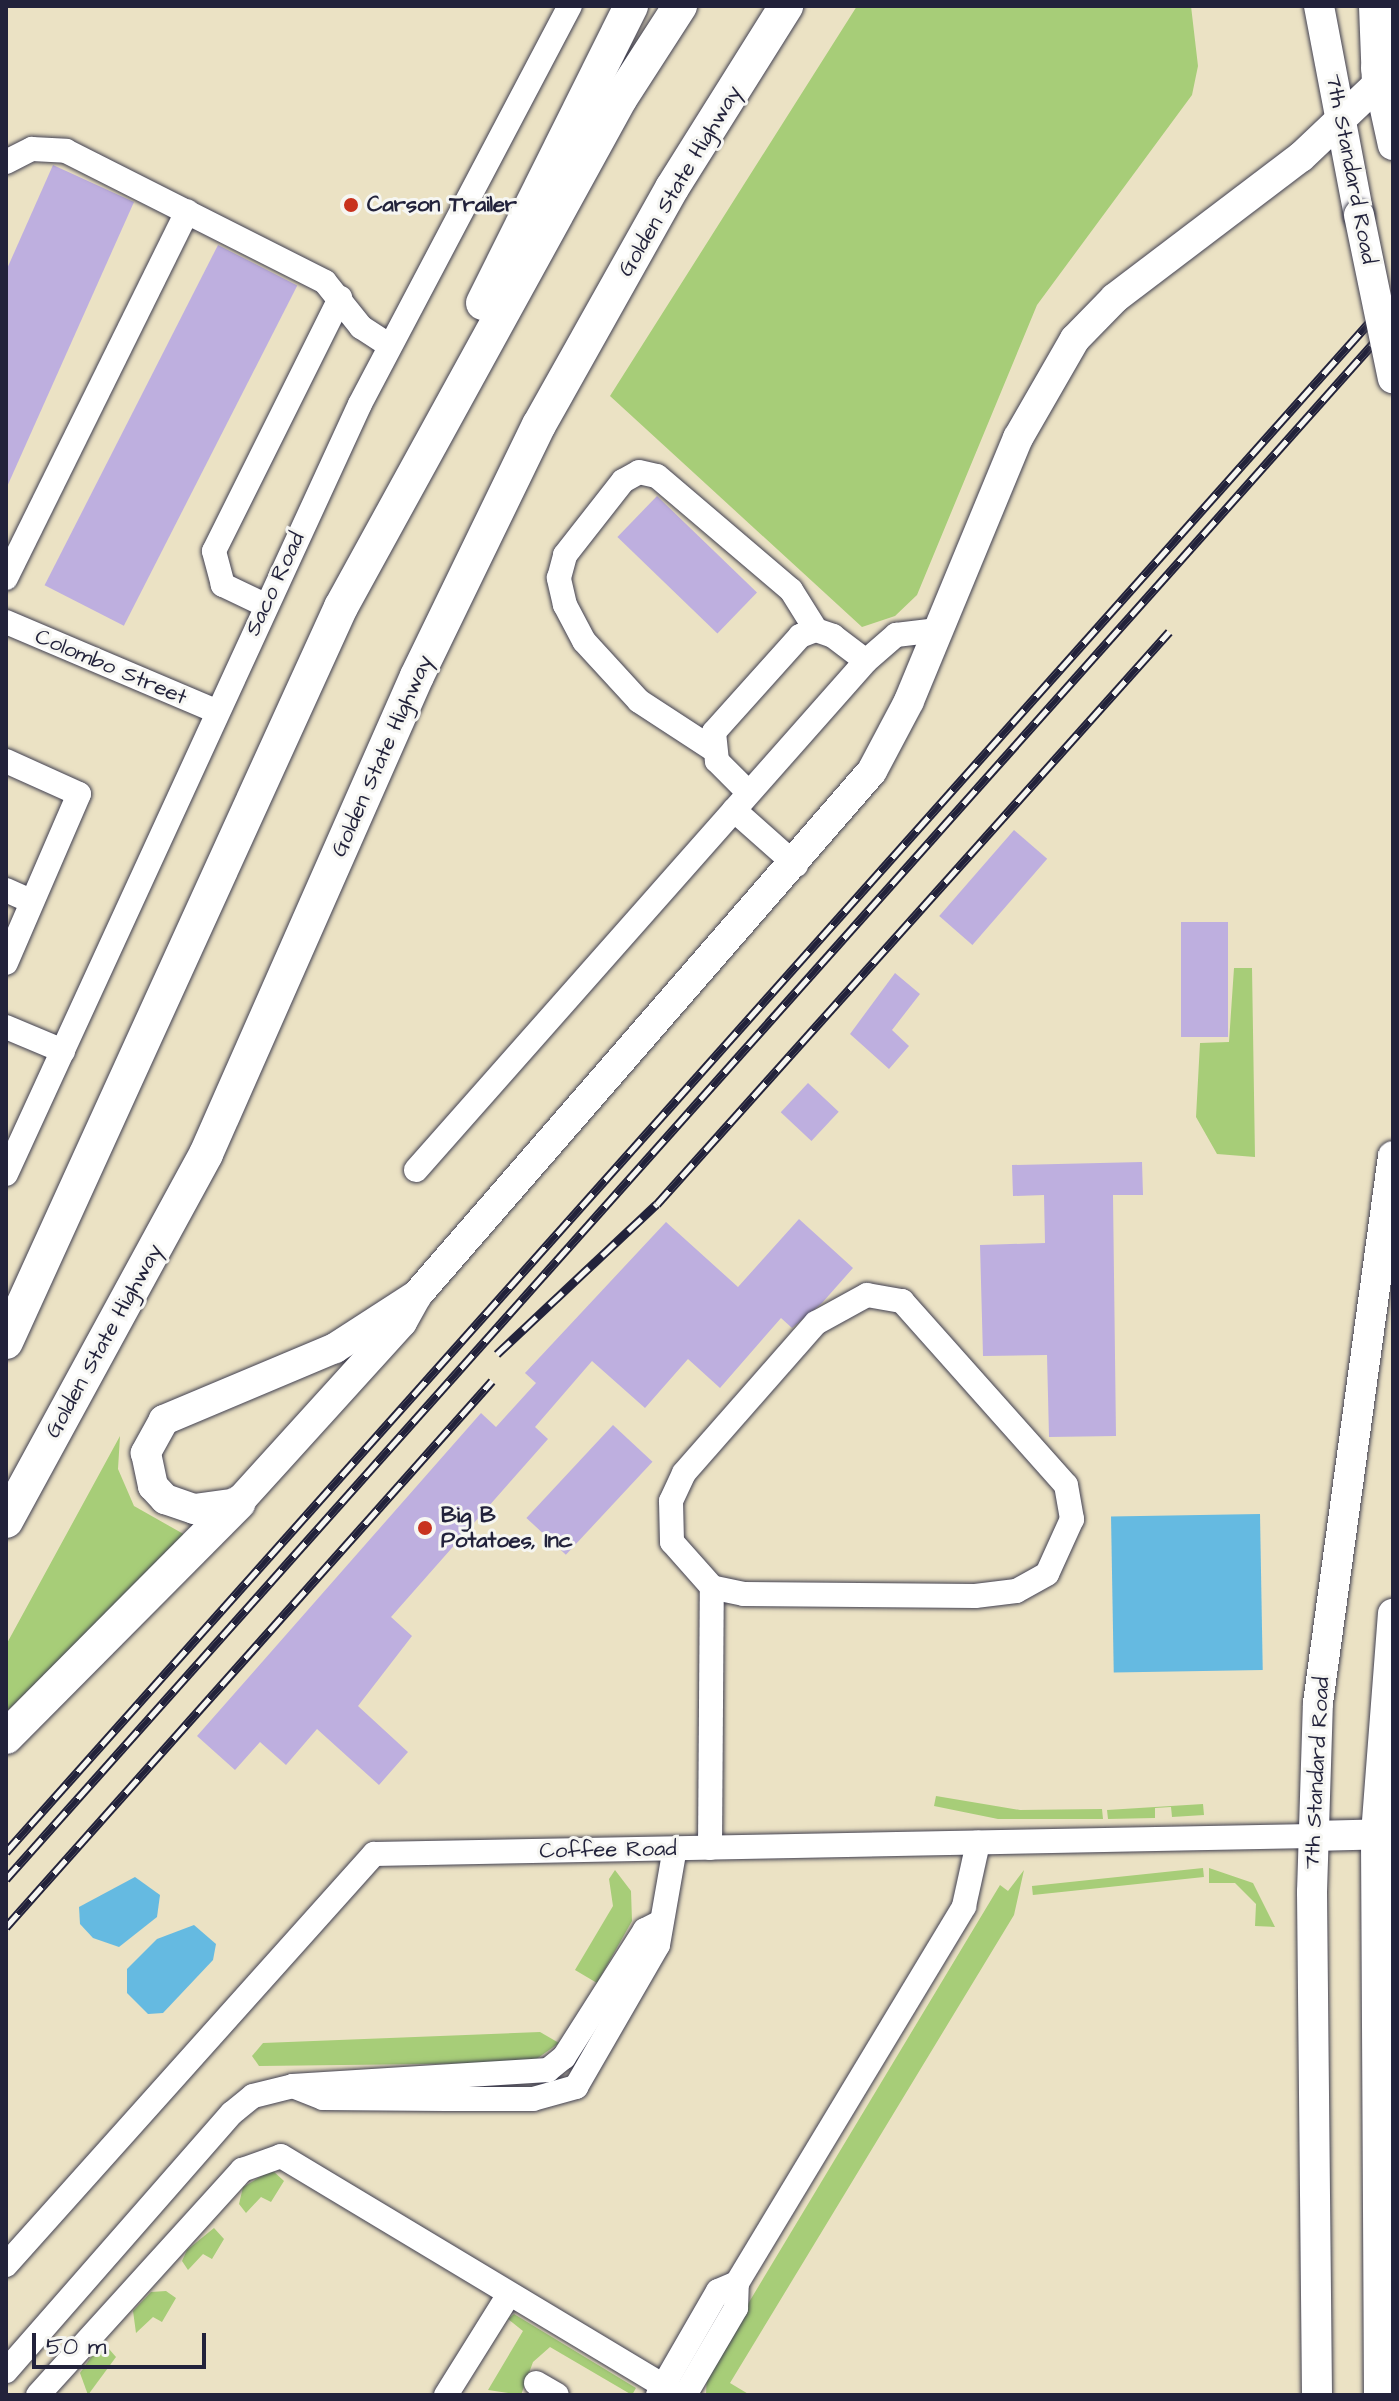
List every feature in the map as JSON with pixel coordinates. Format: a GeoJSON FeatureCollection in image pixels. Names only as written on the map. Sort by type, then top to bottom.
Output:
{"type":"FeatureCollection","features":[{"type":"Feature","properties":{"kind":"highway"},"geometry":{"type":"LineString","coordinates":[[6,1342],[341,607],[631,6]]}},
{"type":"Feature","properties":{"kind":"highway"},"geometry":{"type":"LineString","coordinates":[[341,607],[620,99],[680,6]]}},
{"type":"Feature","properties":{"kind":"highway","name":"Golden State Highway"},"geometry":{"type":"LineString","coordinates":[[6,1521],[206,1154],[417,676],[539,425],[672,188],[786,6]]}},
{"type":"Feature","properties":{"kind":"highway"},"geometry":{"type":"LineString","coordinates":[[1376,6],[1386,77]]}},
{"type":"Feature","properties":{"kind":"highway"},"geometry":{"type":"LineString","coordinates":[[6,1737],[238,1503]]}},
{"type":"Feature","properties":{"kind":"main road","name":"7th Standard Road"},"geometry":{"type":"LineString","coordinates":[[1319,6],[1393,379]]}},
{"type":"Feature","properties":{"kind":"main road","name":"7th Standard Road"},"geometry":{"type":"LineString","coordinates":[[1361,6],[1386,77],[1393,145]]}},
{"type":"Feature","properties":{"kind":"main road"},"geometry":{"type":"LineString","coordinates":[[417,1295],[335,1348],[185,1407],[151,1435],[146,1470],[165,1499],[207,1510],[238,1503],[402,1322],[417,1295],[796,865],[872,771],[938,630],[1018,438],[1075,339],[1115,298],[1213,229],[1341,120],[1386,77]]}},
{"type":"Feature","properties":{"kind":"main road","name":"7th Standard Road"},"geometry":{"type":"LineString","coordinates":[[1317,2395],[1312,1836],[1323,1650],[1393,1156]]}},
{"type":"Feature","properties":{"kind":"main road"},"geometry":{"type":"LineString","coordinates":[[1379,2395],[1384,1834],[1393,1614]]}},
{"type":"Feature","properties":{"kind":"main road","name":"Coffee Road"},"geometry":{"type":"LineString","coordinates":[[1312,1836],[1384,1834]]}},
{"type":"Feature","properties":{"kind":"street","name":"Saco Road"},"geometry":{"type":"LineString","coordinates":[[6,1174],[216,711],[389,345],[570,6]]}},
{"type":"Feature","properties":{"kind":"street"},"geometry":{"type":"LineString","coordinates":[[6,162],[32,149],[66,151],[325,282],[361,327],[389,345]]}},
{"type":"Feature","properties":{"kind":"street"},"geometry":{"type":"LineString","coordinates":[[6,578],[187,211]]}},
{"type":"Feature","properties":{"kind":"street"},"geometry":{"type":"LineString","coordinates":[[265,605],[223,585],[214,551],[340,298]]}},
{"type":"Feature","properties":{"kind":"street"},"geometry":{"type":"LineString","coordinates":[[796,865],[741,801],[711,748],[639,701],[584,641],[565,605],[559,578],[565,555],[623,481],[639,472],[657,476],[791,590],[816,630],[866,661]]}},
{"type":"Feature","properties":{"kind":"street","name":"Colombo Street"},"geometry":{"type":"LineString","coordinates":[[6,622],[216,711]]}},
{"type":"Feature","properties":{"kind":"street"},"geometry":{"type":"LineString","coordinates":[[711,748],[714,732],[800,636],[816,630]]}},
{"type":"Feature","properties":{"kind":"street"},"geometry":{"type":"LineString","coordinates":[[416,1170],[866,661],[896,635],[938,630]]}},
{"type":"Feature","properties":{"kind":"street"},"geometry":{"type":"LineString","coordinates":[[6,761],[79,794],[6,963]]}},
{"type":"Feature","properties":{"kind":"street"},"geometry":{"type":"LineString","coordinates":[[6,890],[31,901]]}},
{"type":"Feature","properties":{"kind":"street"},"geometry":{"type":"LineString","coordinates":[[6,1027],[63,1051]]}},
{"type":"Feature","properties":{"kind":"street"},"geometry":{"type":"LineString","coordinates":[[710,1848],[712,1587],[672,1542],[671,1501],[684,1473],[816,1323],[867,1295],[902,1301],[1066,1485],[1072,1519],[1065,1546],[1047,1574],[1016,1591],[744,1594],[712,1587]]}},
{"type":"Feature","properties":{"kind":"street","name":"Coffee Road"},"geometry":{"type":"LineString","coordinates":[[6,2265],[374,1854],[1312,1836]]}},
{"type":"Feature","properties":{"kind":"street"},"geometry":{"type":"LineString","coordinates":[[38,2395],[242,2170],[281,2156],[671,2393],[718,2291],[737,2283],[964,1906],[978,1843]]}},
{"type":"Feature","properties":{"kind":"street"},"geometry":{"type":"LineString","coordinates":[[6,2371],[232,2113],[253,2096],[293,2086],[548,2070],[572,2045],[645,1930],[659,1923],[675,1848]]}},
{"type":"Feature","properties":{"kind":"street"},"geometry":{"type":"LineString","coordinates":[[446,2395],[509,2294]]}},
{"type":"Feature","properties":{"kind":"green space"},"geometry":{"type":"Polygon","coordinates":[[[857,6],[1191,6],[1198,66],[1192,95],[1037,305],[917,595],[895,616],[862,627],[610,396],[857,6]]]}},
{"type":"Feature","properties":{"kind":"green space"},"geometry":{"type":"Polygon","coordinates":[[[1234,968],[1252,968],[1255,1157],[1217,1154],[1196,1117],[1200,1043],[1229,1042],[1234,968]]]}},
{"type":"Feature","properties":{"kind":"green space"},"geometry":{"type":"Polygon","coordinates":[[[120,1436],[118,1469],[134,1506],[187,1536],[6,1712],[6,1645],[120,1436]]]}},
{"type":"Feature","properties":{"kind":"green space"},"geometry":{"type":"Polygon","coordinates":[[[936,1796],[1020,1810],[1102,1809],[1103,1819],[998,1819],[934,1806],[936,1796]]]}},
{"type":"Feature","properties":{"kind":"green space"},"geometry":{"type":"Polygon","coordinates":[[[1203,1804],[1204,1815],[1172,1817],[1171,1807],[1155,1808],[1155,1818],[1108,1819],[1107,1810],[1203,1804]]]}},
{"type":"Feature","properties":{"kind":"green space"},"geometry":{"type":"Polygon","coordinates":[[[1203,1868],[1204,1877],[1033,1895],[1032,1886],[1203,1868]]]}},
{"type":"Feature","properties":{"kind":"green space"},"geometry":{"type":"Polygon","coordinates":[[[1209,1868],[1253,1883],[1275,1927],[1255,1926],[1256,1904],[1235,1883],[1209,1883],[1209,1868]]]}},
{"type":"Feature","properties":{"kind":"green space"},"geometry":{"type":"Polygon","coordinates":[[[615,1870],[631,1891],[632,1921],[597,1983],[575,1970],[613,1906],[609,1879],[615,1870]]]}},
{"type":"Feature","properties":{"kind":"green space"},"geometry":{"type":"Polygon","coordinates":[[[1024,1870],[1014,1915],[730,2383],[750,2395],[706,2395],[707,2372],[1000,1885],[1008,1891],[1024,1870]]]}},
{"type":"Feature","properties":{"kind":"green space"},"geometry":{"type":"Polygon","coordinates":[[[540,2032],[559,2043],[535,2060],[511,2063],[259,2066],[252,2056],[263,2043],[540,2032]]]}},
{"type":"Feature","properties":{"kind":"green space"},"geometry":{"type":"Polygon","coordinates":[[[272,2170],[284,2181],[271,2202],[261,2197],[246,2213],[239,2204],[243,2187],[272,2170]]]}},
{"type":"Feature","properties":{"kind":"green space"},"geometry":{"type":"Polygon","coordinates":[[[214,2228],[224,2239],[212,2259],[203,2254],[188,2270],[182,2261],[187,2250],[214,2228]]]}},
{"type":"Feature","properties":{"kind":"green space"},"geometry":{"type":"Polygon","coordinates":[[[166,2291],[176,2298],[162,2322],[153,2317],[136,2333],[133,2311],[151,2292],[166,2291]]]}},
{"type":"Feature","properties":{"kind":"green space"},"geometry":{"type":"Polygon","coordinates":[[[514,2314],[636,2388],[632,2395],[550,2347],[533,2362],[521,2395],[488,2390],[523,2331],[508,2319],[514,2314]]]}},
{"type":"Feature","properties":{"kind":"green space"},"geometry":{"type":"Polygon","coordinates":[[[109,2349],[116,2357],[88,2395],[80,2373],[94,2353],[109,2349]]]}},
{"type":"Feature","properties":{"kind":"water"},"geometry":{"type":"Polygon","coordinates":[[[1260,1514],[1263,1670],[1114,1673],[1111,1517],[1260,1514]]]}},
{"type":"Feature","properties":{"kind":"water"},"geometry":{"type":"Polygon","coordinates":[[[135,1877],[160,1895],[157,1917],[119,1947],[93,1938],[80,1924],[79,1907],[135,1877]]]}},
{"type":"Feature","properties":{"kind":"water"},"geometry":{"type":"Polygon","coordinates":[[[194,1925],[216,1944],[213,1960],[163,2013],[148,2014],[127,1993],[127,1969],[157,1939],[194,1925]]]}},
{"type":"Feature","properties":{"kind":"building"},"geometry":{"type":"Polygon","coordinates":[[[53,165],[134,202],[6,489],[6,271],[53,165]]]}},
{"type":"Feature","properties":{"kind":"building"},"geometry":{"type":"Polygon","coordinates":[[[218,245],[297,285],[124,626],[45,585],[218,245]]]}},
{"type":"Feature","properties":{"kind":"building"},"geometry":{"type":"Polygon","coordinates":[[[657,496],[757,593],[717,634],[617,537],[657,496]]]}},
{"type":"Feature","properties":{"kind":"building"},"geometry":{"type":"Polygon","coordinates":[[[1014,830],[1047,859],[972,945],[939,916],[1014,830]]]}},
{"type":"Feature","properties":{"kind":"building"},"geometry":{"type":"Polygon","coordinates":[[[1181,922],[1228,922],[1228,1037],[1181,1037],[1181,922]]]}},
{"type":"Feature","properties":{"kind":"building"},"geometry":{"type":"Polygon","coordinates":[[[895,973],[920,994],[892,1030],[909,1046],[889,1069],[850,1034],[895,973]]]}},
{"type":"Feature","properties":{"kind":"building"},"geometry":{"type":"Polygon","coordinates":[[[808,1083],[839,1112],[811,1141],[781,1112],[808,1083]]]}},
{"type":"Feature","properties":{"kind":"building"},"geometry":{"type":"Polygon","coordinates":[[[1142,1162],[1143,1195],[1113,1195],[1116,1436],[1049,1437],[1047,1355],[983,1356],[980,1245],[1045,1243],[1044,1195],[1013,1196],[1012,1165],[1142,1162]]]}},
{"type":"Feature","properties":{"kind":"building"},"geometry":{"type":"Polygon","coordinates":[[[799,1219],[853,1268],[822,1303],[792,1328],[781,1318],[720,1388],[688,1359],[645,1408],[592,1361],[535,1427],[548,1439],[391,1617],[412,1636],[358,1706],[408,1752],[379,1785],[317,1729],[286,1765],[260,1742],[235,1770],[197,1736],[481,1413],[496,1427],[536,1383],[525,1373],[666,1222],[738,1287],[799,1219]]]}},
{"type":"Feature","properties":{"kind":"building"},"geometry":{"type":"Polygon","coordinates":[[[613,1425],[652,1462],[566,1555],[526,1518],[613,1425]]]}},
{"type":"Feature","properties":{"kind":"railway"},"geometry":{"type":"LineString","coordinates":[[6,1852],[1393,296]]}},
{"type":"Feature","properties":{"kind":"railway"},"geometry":{"type":"LineString","coordinates":[[6,1879],[1393,321]]}},
{"type":"Feature","properties":{"kind":"railway"},"geometry":{"type":"LineString","coordinates":[[497,1354],[657,1204],[1169,632]]}},
{"type":"Feature","properties":{"kind":"railway"},"geometry":{"type":"LineString","coordinates":[[6,1927],[492,1381]]}},
{"type":"Feature","properties":{"kind":"place","name":"Carson Trailer"},"geometry":{"type":"Point","coordinates":[351,205]}},
{"type":"Feature","properties":{"kind":"place","name":"Big B Potatoes, Inc"},"geometry":{"type":"Point","coordinates":[425,1528]}}]}
